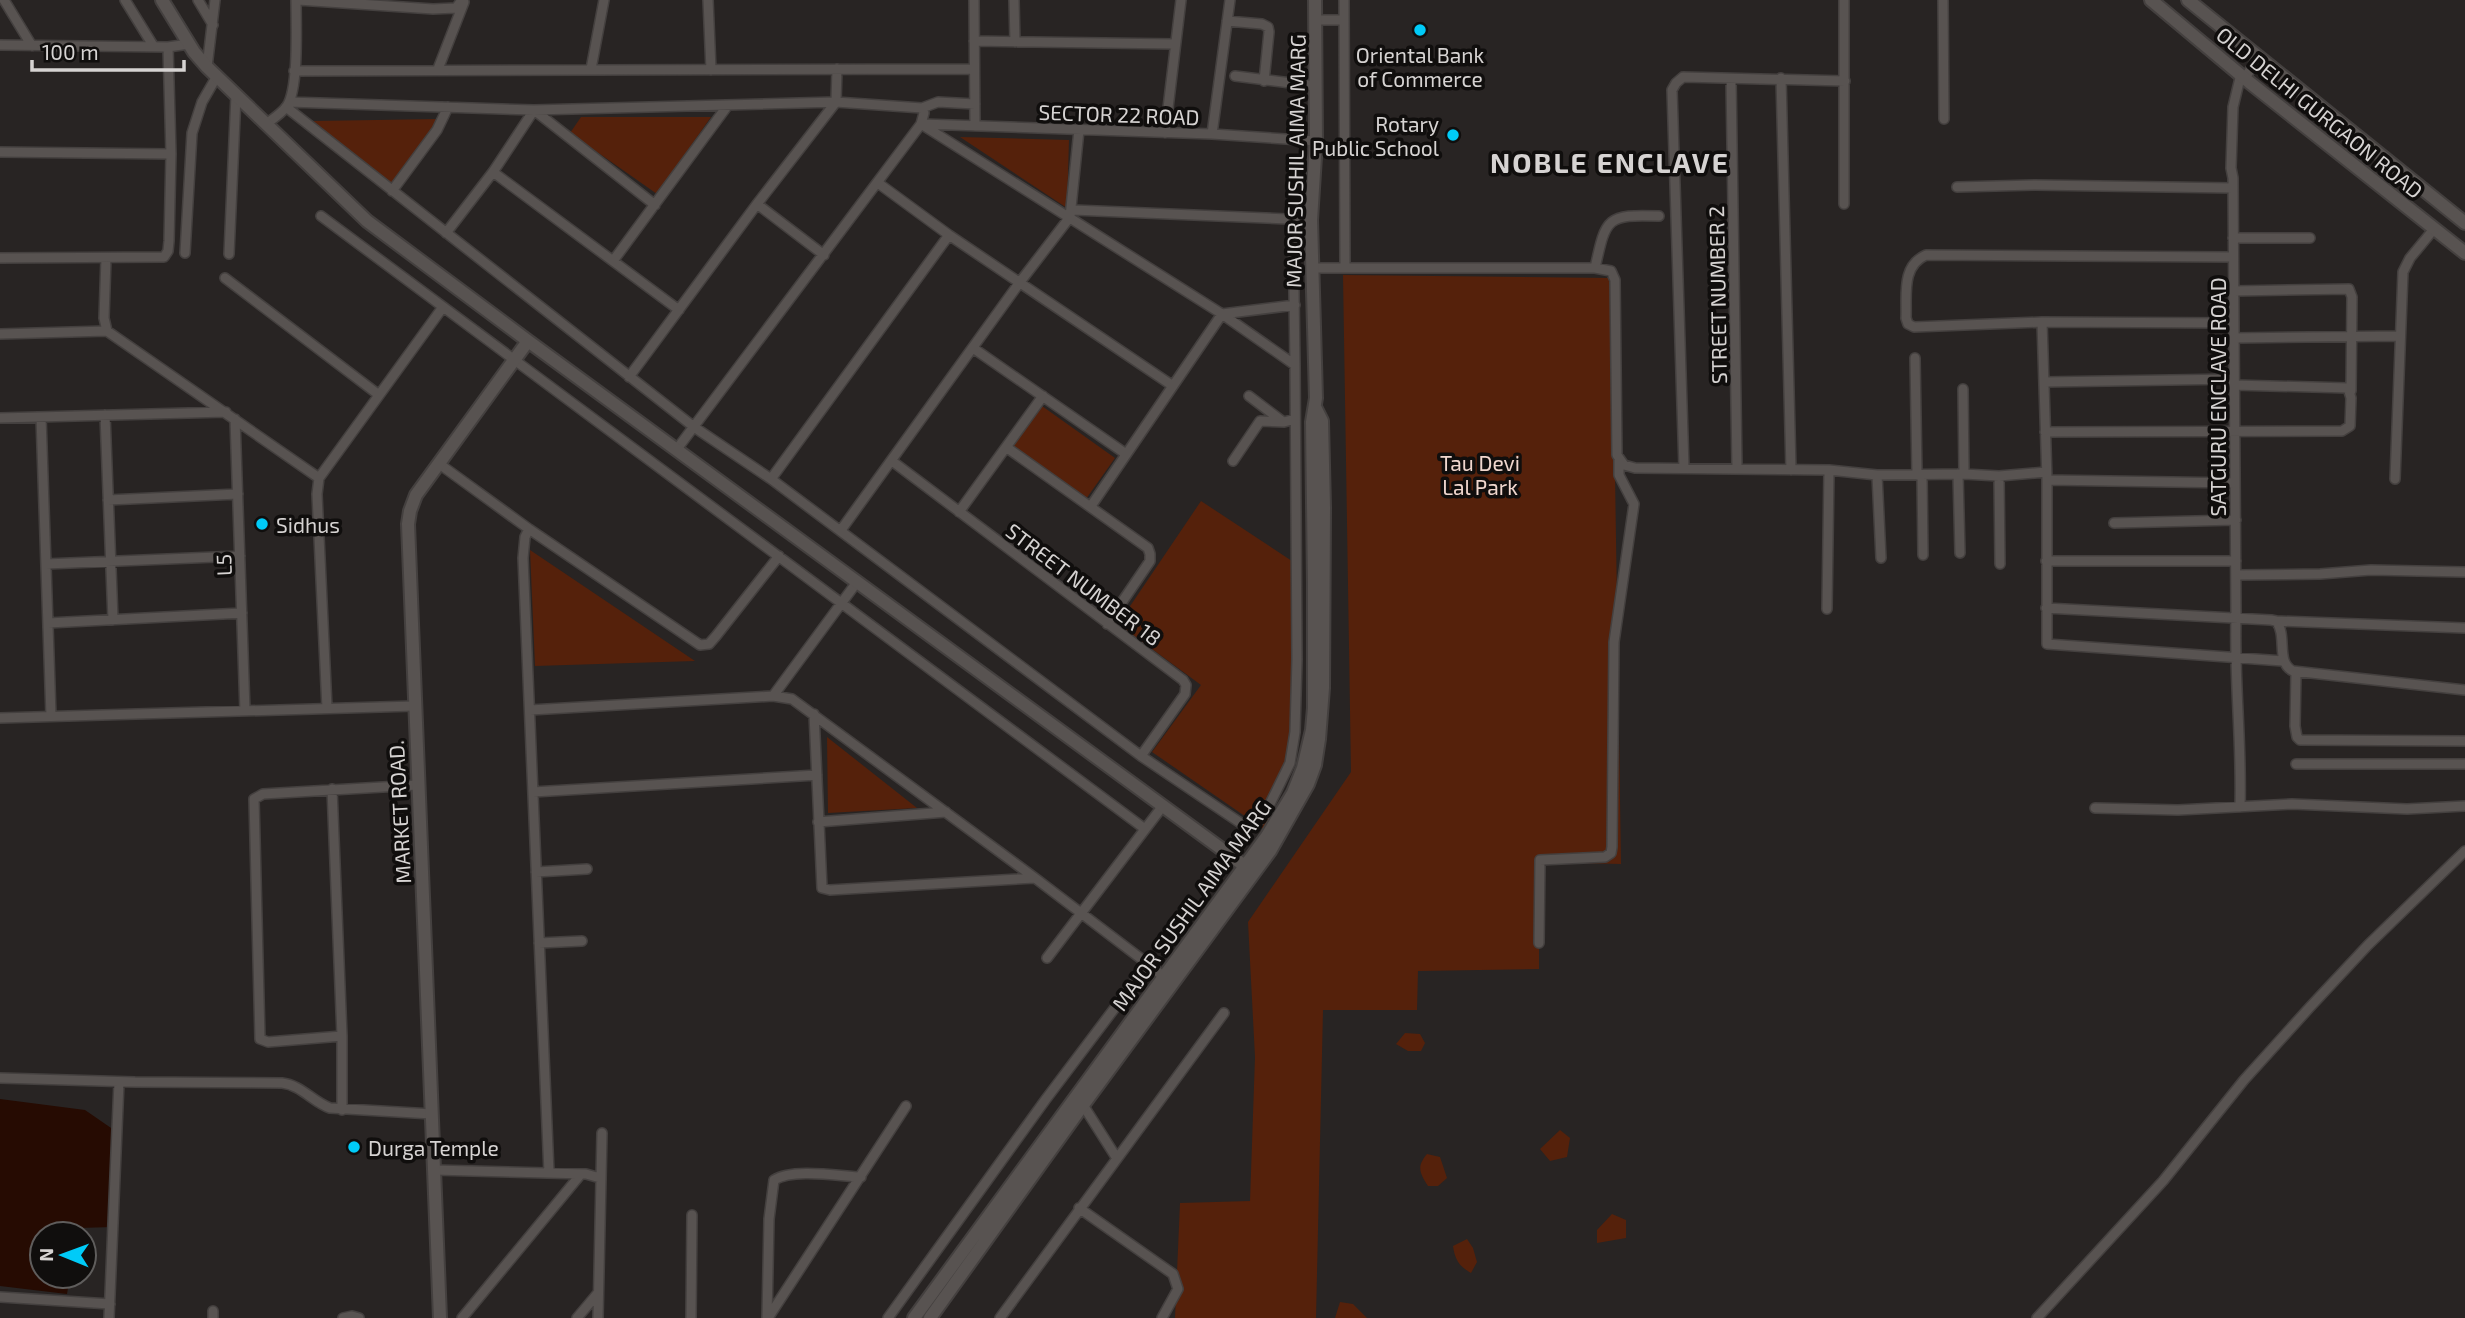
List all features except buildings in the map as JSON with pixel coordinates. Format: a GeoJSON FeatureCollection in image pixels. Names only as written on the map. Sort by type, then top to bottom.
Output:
{"type":"FeatureCollection","features":[{"type":"Feature","properties":{"kind":"street"},"geometry":{"type":"LineString","coordinates":[[4,0],[32,46]]}},
{"type":"Feature","properties":{"kind":"street"},"geometry":{"type":"LineString","coordinates":[[125,0],[154,47]]}},
{"type":"Feature","properties":{"kind":"street"},"geometry":{"type":"LineString","coordinates":[[162,0],[189,44],[212,72],[368,221],[1249,869]]}},
{"type":"Feature","properties":{"kind":"street"},"geometry":{"type":"LineString","coordinates":[[198,0],[213,25]]}},
{"type":"Feature","properties":{"kind":"street"},"geometry":{"type":"LineString","coordinates":[[185,253],[192,133],[212,72],[215,0]]}},
{"type":"Feature","properties":{"kind":"street"},"geometry":{"type":"LineString","coordinates":[[266,124],[288,104],[294,71],[297,0],[433,4],[456,8],[463,0]]}},
{"type":"Feature","properties":{"kind":"street"},"geometry":{"type":"LineString","coordinates":[[438,69],[463,0]]}},
{"type":"Feature","properties":{"kind":"street"},"geometry":{"type":"LineString","coordinates":[[591,69],[604,0]]}},
{"type":"Feature","properties":{"kind":"street"},"geometry":{"type":"LineString","coordinates":[[708,0],[711,70]]}},
{"type":"Feature","properties":{"kind":"street"},"geometry":{"type":"LineString","coordinates":[[974,0],[975,126]]}},
{"type":"Feature","properties":{"kind":"street"},"geometry":{"type":"LineString","coordinates":[[1014,0],[1014,42]]}},
{"type":"Feature","properties":{"kind":"street"},"geometry":{"type":"LineString","coordinates":[[1165,133],[1181,0]]}},
{"type":"Feature","properties":{"kind":"street"},"geometry":{"type":"LineString","coordinates":[[1212,134],[1230,0]]}},
{"type":"Feature","properties":{"kind":"street","name":"MAJOR SUSHIL AIMA MARG"},"geometry":{"type":"LineString","coordinates":[[914,1318],[1164,977],[1249,869],[1270,851],[1308,784],[1315,765],[1322,688],[1325,530],[1322,421],[1315,407],[1311,220],[1316,141],[1315,0]]}},
{"type":"Feature","properties":{"kind":"street"},"geometry":{"type":"LineString","coordinates":[[1344,0],[1345,268]]}},
{"type":"Feature","properties":{"kind":"street"},"geometry":{"type":"LineString","coordinates":[[1844,0],[1844,204]]}},
{"type":"Feature","properties":{"kind":"street"},"geometry":{"type":"LineString","coordinates":[[1943,0],[1944,119]]}},
{"type":"Feature","properties":{"kind":"street","name":"OLD DELHI GURGAON ROAD"},"geometry":{"type":"LineString","coordinates":[[2151,0],[2465,253]]}},
{"type":"Feature","properties":{"kind":"street","name":"OLD DELHI GURGAON ROAD"},"geometry":{"type":"LineString","coordinates":[[2188,0],[2465,223]]}},
{"type":"Feature","properties":{"kind":"street"},"geometry":{"type":"LineString","coordinates":[[1315,20],[1344,20]]}},
{"type":"Feature","properties":{"kind":"street"},"geometry":{"type":"LineString","coordinates":[[1227,21],[1268,27],[1264,81]]}},
{"type":"Feature","properties":{"kind":"street"},"geometry":{"type":"LineString","coordinates":[[974,41],[1175,44]]}},
{"type":"Feature","properties":{"kind":"street"},"geometry":{"type":"LineString","coordinates":[[0,45],[169,47],[189,44]]}},
{"type":"Feature","properties":{"kind":"street"},"geometry":{"type":"LineString","coordinates":[[0,258],[164,257],[168,251],[171,154],[169,47]]}},
{"type":"Feature","properties":{"kind":"street","name":"SATGURU ENCLAVE ROAD"},"geometry":{"type":"LineString","coordinates":[[2240,807],[2242,762],[2235,658],[2232,188],[2236,169],[2239,101],[2245,78],[2259,55]]}},
{"type":"Feature","properties":{"kind":"street"},"geometry":{"type":"LineString","coordinates":[[629,377],[757,204],[836,103],[837,69]]}},
{"type":"Feature","properties":{"kind":"street"},"geometry":{"type":"LineString","coordinates":[[294,71],[974,69]]}},
{"type":"Feature","properties":{"kind":"street"},"geometry":{"type":"LineString","coordinates":[[1235,76],[1315,86]]}},
{"type":"Feature","properties":{"kind":"street"},"geometry":{"type":"LineString","coordinates":[[1684,468],[1672,90],[1683,77],[1845,81]]}},
{"type":"Feature","properties":{"kind":"street"},"geometry":{"type":"LineString","coordinates":[[1781,78],[1791,470]]}},
{"type":"Feature","properties":{"kind":"street","name":"STREET NUMBER 2"},"geometry":{"type":"LineString","coordinates":[[1731,79],[1737,468]]}},
{"type":"Feature","properties":{"kind":"street"},"geometry":{"type":"LineString","coordinates":[[229,254],[236,95]]}},
{"type":"Feature","properties":{"kind":"street"},"geometry":{"type":"LineString","coordinates":[[288,104],[534,110],[836,103],[922,108],[939,102],[975,104]]}},
{"type":"Feature","properties":{"kind":"street"},"geometry":{"type":"LineString","coordinates":[[288,104],[392,191],[694,427],[841,530],[1141,756],[1245,826],[1261,820],[1285,773],[1293,747],[1297,659],[1293,219]]}},
{"type":"Feature","properties":{"kind":"street"},"geometry":{"type":"LineString","coordinates":[[613,261],[728,105]]}},
{"type":"Feature","properties":{"kind":"street"},"geometry":{"type":"LineString","coordinates":[[392,191],[437,130],[448,107]]}},
{"type":"Feature","properties":{"kind":"street"},"geometry":{"type":"LineString","coordinates":[[677,449],[921,124],[924,113],[922,108]]}},
{"type":"Feature","properties":{"kind":"street"},"geometry":{"type":"LineString","coordinates":[[446,233],[493,172],[534,110]]}},
{"type":"Feature","properties":{"kind":"street"},"geometry":{"type":"LineString","coordinates":[[534,110],[656,205]]}},
{"type":"Feature","properties":{"kind":"street"},"geometry":{"type":"LineString","coordinates":[[921,124],[1071,213],[1295,365]]}},
{"type":"Feature","properties":{"kind":"street","name":"SECTOR 22 ROAD"},"geometry":{"type":"LineString","coordinates":[[921,124],[1212,134],[1316,141]]}},
{"type":"Feature","properties":{"kind":"street"},"geometry":{"type":"LineString","coordinates":[[841,530],[1071,213],[1079,130]]}},
{"type":"Feature","properties":{"kind":"street"},"geometry":{"type":"LineString","coordinates":[[0,152],[171,154]]}},
{"type":"Feature","properties":{"kind":"street"},"geometry":{"type":"LineString","coordinates":[[493,172],[679,310]]}},
{"type":"Feature","properties":{"kind":"street"},"geometry":{"type":"LineString","coordinates":[[878,183],[1173,386]]}},
{"type":"Feature","properties":{"kind":"street"},"geometry":{"type":"LineString","coordinates":[[1957,187],[2035,185],[2232,188]]}},
{"type":"Feature","properties":{"kind":"street"},"geometry":{"type":"LineString","coordinates":[[757,204],[824,255]]}},
{"type":"Feature","properties":{"kind":"street"},"geometry":{"type":"LineString","coordinates":[[1071,213],[1311,220]]}},
{"type":"Feature","properties":{"kind":"street"},"geometry":{"type":"LineString","coordinates":[[321,216],[1145,830]]}},
{"type":"Feature","properties":{"kind":"street"},"geometry":{"type":"LineString","coordinates":[[1595,268],[1605,227],[1611,221],[1626,216],[1659,216]]}},
{"type":"Feature","properties":{"kind":"street"},"geometry":{"type":"LineString","coordinates":[[2395,480],[2403,272],[2410,258],[2434,229]]}},
{"type":"Feature","properties":{"kind":"street"},"geometry":{"type":"LineString","coordinates":[[771,479],[950,234]]}},
{"type":"Feature","properties":{"kind":"street"},"geometry":{"type":"LineString","coordinates":[[2233,239],[2310,239]]}},
{"type":"Feature","properties":{"kind":"street"},"geometry":{"type":"LineString","coordinates":[[2234,257],[1926,255],[1918,259],[1909,270],[1906,318],[1911,327],[2042,322],[2234,323]]}},
{"type":"Feature","properties":{"kind":"street"},"geometry":{"type":"LineString","coordinates":[[106,258],[104,318],[107,331]]}},
{"type":"Feature","properties":{"kind":"street"},"geometry":{"type":"LineString","coordinates":[[1312,268],[1595,268],[1611,271],[1615,280],[1619,475],[1634,504],[1615,635],[1612,846],[1611,853],[1605,857],[1540,860],[1539,943]]}},
{"type":"Feature","properties":{"kind":"street"},"geometry":{"type":"LineString","coordinates":[[225,278],[379,395]]}},
{"type":"Feature","properties":{"kind":"street"},"geometry":{"type":"LineString","coordinates":[[2045,432],[2347,429],[2351,421],[2352,297],[2349,289],[2234,291]]}},
{"type":"Feature","properties":{"kind":"street"},"geometry":{"type":"LineString","coordinates":[[1091,506],[1222,314],[1295,305]]}},
{"type":"Feature","properties":{"kind":"street"},"geometry":{"type":"LineString","coordinates":[[327,708],[317,494],[319,478],[443,307]]}},
{"type":"Feature","properties":{"kind":"street"},"geometry":{"type":"LineString","coordinates":[[2042,322],[2047,476],[2046,641],[2049,645],[2283,661]]}},
{"type":"Feature","properties":{"kind":"street"},"geometry":{"type":"LineString","coordinates":[[0,334],[107,331],[319,478]]}},
{"type":"Feature","properties":{"kind":"street"},"geometry":{"type":"LineString","coordinates":[[2234,338],[2400,336]]}},
{"type":"Feature","properties":{"kind":"street","name":"MARKET ROAD."},"geometry":{"type":"LineString","coordinates":[[440,1318],[408,524],[416,495],[528,341]]}},
{"type":"Feature","properties":{"kind":"street"},"geometry":{"type":"LineString","coordinates":[[973,348],[1126,454]]}},
{"type":"Feature","properties":{"kind":"street"},"geometry":{"type":"LineString","coordinates":[[1916,358],[1923,555]]}},
{"type":"Feature","properties":{"kind":"street"},"geometry":{"type":"LineString","coordinates":[[2044,382],[2234,382],[2343,386],[2351,393]]}},
{"type":"Feature","properties":{"kind":"street"},"geometry":{"type":"LineString","coordinates":[[1960,553],[1963,388]]}},
{"type":"Feature","properties":{"kind":"street"},"geometry":{"type":"LineString","coordinates":[[959,512],[1043,396]]}},
{"type":"Feature","properties":{"kind":"street"},"geometry":{"type":"LineString","coordinates":[[1249,396],[1284,422]]}},
{"type":"Feature","properties":{"kind":"street"},"geometry":{"type":"LineString","coordinates":[[0,418],[226,412]]}},
{"type":"Feature","properties":{"kind":"street"},"geometry":{"type":"LineString","coordinates":[[105,415],[113,620]]}},
{"type":"Feature","properties":{"kind":"street"},"geometry":{"type":"LineString","coordinates":[[41,417],[51,716]]}},
{"type":"Feature","properties":{"kind":"street","name":"L5"},"geometry":{"type":"LineString","coordinates":[[235,419],[245,711]]}},
{"type":"Feature","properties":{"kind":"street"},"geometry":{"type":"LineString","coordinates":[[1233,461],[1257,424],[1263,421],[1284,422],[1295,419]]}},
{"type":"Feature","properties":{"kind":"street"},"geometry":{"type":"LineString","coordinates":[[1006,447],[1147,548],[1150,561],[1107,624]]}},
{"type":"Feature","properties":{"kind":"street"},"geometry":{"type":"LineString","coordinates":[[1619,460],[1624,465],[1635,468],[1829,470],[1877,475],[1961,474],[2235,483]]}},
{"type":"Feature","properties":{"kind":"street","name":"STREET NUMBER 18"},"geometry":{"type":"LineString","coordinates":[[892,461],[1183,680],[1186,685],[1185,694],[1141,756]]}},
{"type":"Feature","properties":{"kind":"street"},"geometry":{"type":"LineString","coordinates":[[438,463],[529,529],[700,645],[709,644],[779,556]]}},
{"type":"Feature","properties":{"kind":"street"},"geometry":{"type":"LineString","coordinates":[[1827,609],[1829,470]]}},
{"type":"Feature","properties":{"kind":"street"},"geometry":{"type":"LineString","coordinates":[[1877,475],[1881,558]]}},
{"type":"Feature","properties":{"kind":"street"},"geometry":{"type":"LineString","coordinates":[[1999,476],[2000,564]]}},
{"type":"Feature","properties":{"kind":"street"},"geometry":{"type":"LineString","coordinates":[[108,500],[238,494]]}},
{"type":"Feature","properties":{"kind":"street"},"geometry":{"type":"LineString","coordinates":[[2114,523],[2236,520]]}},
{"type":"Feature","properties":{"kind":"street"},"geometry":{"type":"LineString","coordinates":[[529,529],[525,537],[523,558],[549,1173]]}},
{"type":"Feature","properties":{"kind":"street"},"geometry":{"type":"LineString","coordinates":[[46,564],[240,556]]}},
{"type":"Feature","properties":{"kind":"street"},"geometry":{"type":"LineString","coordinates":[[2046,561],[2236,561]]}},
{"type":"Feature","properties":{"kind":"street"},"geometry":{"type":"LineString","coordinates":[[2236,575],[2320,574],[2371,570],[2465,572]]}},
{"type":"Feature","properties":{"kind":"street"},"geometry":{"type":"LineString","coordinates":[[773,695],[857,582]]}},
{"type":"Feature","properties":{"kind":"street"},"geometry":{"type":"LineString","coordinates":[[2046,608],[2465,628]]}},
{"type":"Feature","properties":{"kind":"street"},"geometry":{"type":"LineString","coordinates":[[48,623],[242,614]]}},
{"type":"Feature","properties":{"kind":"street"},"geometry":{"type":"LineString","coordinates":[[2276,621],[2281,629],[2283,661],[2288,669],[2296,672],[2465,690]]}},
{"type":"Feature","properties":{"kind":"street"},"geometry":{"type":"LineString","coordinates":[[2296,672],[2295,726],[2300,740],[2465,741]]}},
{"type":"Feature","properties":{"kind":"street"},"geometry":{"type":"LineString","coordinates":[[530,710],[773,695],[792,699],[1164,977]]}},
{"type":"Feature","properties":{"kind":"street"},"geometry":{"type":"LineString","coordinates":[[0,718],[414,706]]}},
{"type":"Feature","properties":{"kind":"street"},"geometry":{"type":"LineString","coordinates":[[814,714],[821,885],[825,890],[1035,878]]}},
{"type":"Feature","properties":{"kind":"street"},"geometry":{"type":"LineString","coordinates":[[2296,764],[2465,764]]}},
{"type":"Feature","properties":{"kind":"street"},"geometry":{"type":"LineString","coordinates":[[533,792],[817,775]]}},
{"type":"Feature","properties":{"kind":"street"},"geometry":{"type":"LineString","coordinates":[[342,1035],[268,1042],[263,1041],[259,1034],[254,799],[263,794],[417,785]]}},
{"type":"Feature","properties":{"kind":"street"},"geometry":{"type":"LineString","coordinates":[[332,789],[342,1035],[342,1110]]}},
{"type":"Feature","properties":{"kind":"street"},"geometry":{"type":"LineString","coordinates":[[2095,808],[2178,810],[2292,804],[2407,809],[2465,806]]}},
{"type":"Feature","properties":{"kind":"street"},"geometry":{"type":"LineString","coordinates":[[1047,958],[1162,807]]}},
{"type":"Feature","properties":{"kind":"street"},"geometry":{"type":"LineString","coordinates":[[818,822],[946,812]]}},
{"type":"Feature","properties":{"kind":"street"},"geometry":{"type":"LineString","coordinates":[[2037,1318],[2163,1181],[2244,1080],[2310,1007],[2368,944],[2465,851]]}},
{"type":"Feature","properties":{"kind":"street"},"geometry":{"type":"LineString","coordinates":[[536,872],[587,869]]}},
{"type":"Feature","properties":{"kind":"street","name":"MAJOR SUSHIL AIMA MARG"},"geometry":{"type":"LineString","coordinates":[[930,1318],[1173,985],[1249,869]]}},
{"type":"Feature","properties":{"kind":"street"},"geometry":{"type":"LineString","coordinates":[[540,943],[582,941]]}},
{"type":"Feature","properties":{"kind":"street"},"geometry":{"type":"LineString","coordinates":[[888,1318],[1046,1099],[1148,964]]}},
{"type":"Feature","properties":{"kind":"street"},"geometry":{"type":"LineString","coordinates":[[1000,1318],[1224,1013]]}},
{"type":"Feature","properties":{"kind":"street"},"geometry":{"type":"LineString","coordinates":[[0,1078],[290,1083],[323,1105],[342,1110],[432,1114]]}},
{"type":"Feature","properties":{"kind":"street"},"geometry":{"type":"LineString","coordinates":[[109,1318],[119,1082]]}},
{"type":"Feature","properties":{"kind":"street"},"geometry":{"type":"LineString","coordinates":[[1083,1105],[1116,1157]]}},
{"type":"Feature","properties":{"kind":"street"},"geometry":{"type":"LineString","coordinates":[[768,1318],[906,1106]]}},
{"type":"Feature","properties":{"kind":"street"},"geometry":{"type":"LineString","coordinates":[[598,1318],[602,1133]]}},
{"type":"Feature","properties":{"kind":"street"},"geometry":{"type":"LineString","coordinates":[[434,1170],[581,1174],[600,1178]]}},
{"type":"Feature","properties":{"kind":"street"},"geometry":{"type":"LineString","coordinates":[[462,1318],[581,1174]]}},
{"type":"Feature","properties":{"kind":"street"},"geometry":{"type":"LineString","coordinates":[[768,1318],[769,1219],[774,1180],[793,1174],[861,1177]]}},
{"type":"Feature","properties":{"kind":"street"},"geometry":{"type":"LineString","coordinates":[[1079,1208],[1173,1274],[1178,1289],[1162,1318]]}},
{"type":"Feature","properties":{"kind":"street"},"geometry":{"type":"LineString","coordinates":[[691,1318],[692,1215]]}},
{"type":"Feature","properties":{"kind":"street"},"geometry":{"type":"LineString","coordinates":[[577,1318],[598,1293]]}},
{"type":"Feature","properties":{"kind":"street"},"geometry":{"type":"LineString","coordinates":[[0,1297],[110,1304]]}},
{"type":"Feature","properties":{"kind":"street"},"geometry":{"type":"LineString","coordinates":[[344,1318],[359,1318]]}},
{"type":"Feature","properties":{"kind":"green space"},"geometry":{"type":"Polygon","coordinates":[[[581,117],[711,117],[657,194],[570,133],[581,117]]]}},
{"type":"Feature","properties":{"kind":"green space"},"geometry":{"type":"Polygon","coordinates":[[[439,119],[392,186],[313,121],[439,119]]]}},
{"type":"Feature","properties":{"kind":"green space"},"geometry":{"type":"Polygon","coordinates":[[[960,137],[1069,140],[1067,208],[960,137]]]}},
{"type":"Feature","properties":{"kind":"green space","name":"Tau Devi Lal Park"},"geometry":{"type":"Polygon","coordinates":[[[1343,275],[1612,278],[1621,864],[1539,862],[1539,969],[1418,971],[1417,1010],[1323,1010],[1316,1318],[1175,1318],[1180,1203],[1250,1201],[1255,1057],[1248,922],[1351,772],[1343,275]]]}},
{"type":"Feature","properties":{"kind":"green space"},"geometry":{"type":"Polygon","coordinates":[[[1042,406],[1115,458],[1086,499],[1013,446],[1042,406]]]}},
{"type":"Feature","properties":{"kind":"green space"},"geometry":{"type":"Polygon","coordinates":[[[1201,501],[1301,567],[1300,686],[1290,763],[1265,830],[1152,752],[1201,685],[1118,624],[1201,501]]]}},
{"type":"Feature","properties":{"kind":"green space"},"geometry":{"type":"Polygon","coordinates":[[[530,550],[695,661],[535,666],[530,550]]]}},
{"type":"Feature","properties":{"kind":"green space"},"geometry":{"type":"Polygon","coordinates":[[[827,737],[917,808],[828,813],[827,737]]]}},
{"type":"Feature","properties":{"kind":"green space"},"geometry":{"type":"Polygon","coordinates":[[[1405,1033],[1420,1034],[1425,1043],[1421,1051],[1408,1051],[1396,1044],[1405,1033]]]}},
{"type":"Feature","properties":{"kind":"green space"},"geometry":{"type":"Polygon","coordinates":[[[1560,1130],[1570,1138],[1567,1157],[1550,1161],[1540,1149],[1560,1130]]]}},
{"type":"Feature","properties":{"kind":"green space"},"geometry":{"type":"Polygon","coordinates":[[[1427,1154],[1440,1157],[1447,1178],[1438,1186],[1428,1186],[1421,1174],[1420,1166],[1427,1154]]]}},
{"type":"Feature","properties":{"kind":"green space"},"geometry":{"type":"Polygon","coordinates":[[[1612,1214],[1626,1220],[1626,1238],[1597,1243],[1597,1230],[1612,1214]]]}},
{"type":"Feature","properties":{"kind":"green space"},"geometry":{"type":"Polygon","coordinates":[[[1467,1239],[1477,1262],[1471,1273],[1458,1262],[1453,1246],[1467,1239]]]}},
{"type":"Feature","properties":{"kind":"green space"},"geometry":{"type":"Polygon","coordinates":[[[1340,1302],[1353,1304],[1367,1318],[1335,1318],[1340,1302]]]}},
{"type":"Feature","properties":{"kind":"shaded area"},"geometry":{"type":"Polygon","coordinates":[[[0,1099],[85,1110],[114,1130],[112,1227],[98,1227],[98,1220],[28,1220],[28,1289],[0,1286],[0,1099]]]}},
{"type":"Feature","properties":{"kind":"shaded area"},"geometry":{"type":"Polygon","coordinates":[[[34,1290],[68,1290],[67,1294],[34,1290]]]}},
{"type":"Feature","properties":{"kind":"place","name":"Oriental Bank of Commerce"},"geometry":{"type":"Point","coordinates":[1420,30]}},
{"type":"Feature","properties":{"kind":"place","name":"Rotary Public School"},"geometry":{"type":"Point","coordinates":[1453,135]}},
{"type":"Feature","properties":{"kind":"place","name":"Sidhus"},"geometry":{"type":"Point","coordinates":[262,524]}},
{"type":"Feature","properties":{"kind":"place","name":"Durga Temple"},"geometry":{"type":"Point","coordinates":[354,1147]}},
{"type":"Feature","properties":{"kind":"district","name":"NOBLE ENCLAVE"},"geometry":{"type":"Point","coordinates":[1610,162]}}]}
